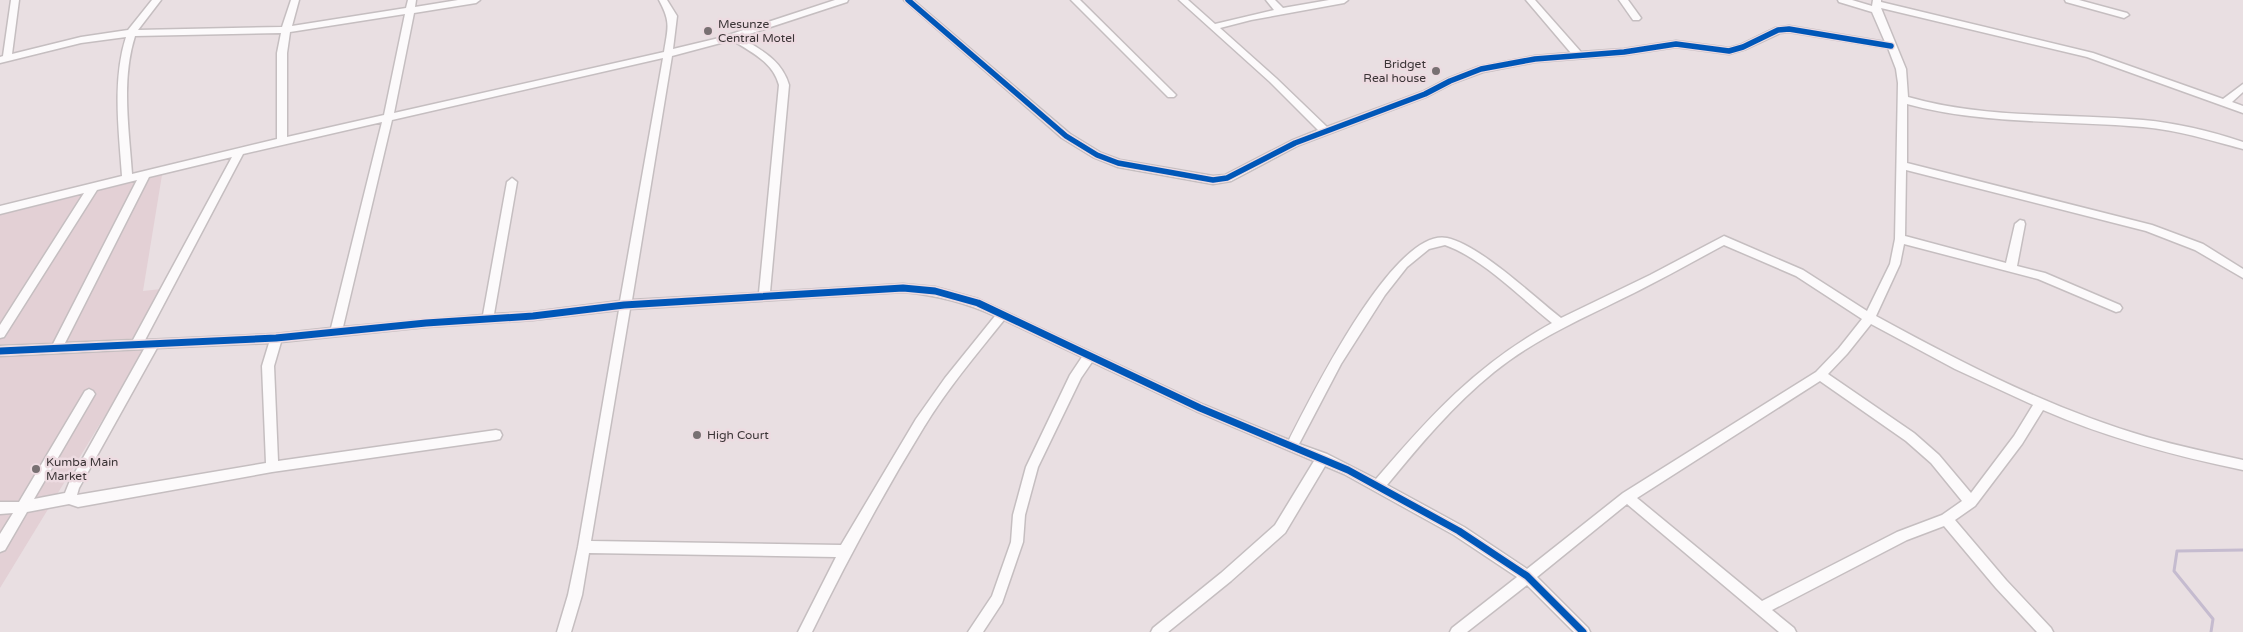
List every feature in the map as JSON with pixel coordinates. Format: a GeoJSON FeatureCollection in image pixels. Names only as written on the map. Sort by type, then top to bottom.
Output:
{"type":"FeatureCollection","features":[{"type":"Feature","properties":{"kind":"street"},"geometry":{"type":"LineString","coordinates":[[15,0],[3,59],[81,40],[131,33],[286,30],[410,12],[476,0]]}},
{"type":"Feature","properties":{"kind":"street"},"geometry":{"type":"LineString","coordinates":[[127,179],[124,95],[125,53],[131,33],[144,13],[157,0]]}},
{"type":"Feature","properties":{"kind":"street"},"geometry":{"type":"LineString","coordinates":[[282,142],[281,63],[286,30],[295,0]]}},
{"type":"Feature","properties":{"kind":"street"},"geometry":{"type":"LineString","coordinates":[[336,331],[388,118],[412,0]]}},
{"type":"Feature","properties":{"kind":"street"},"geometry":{"type":"LineString","coordinates":[[564,632],[575,595],[584,547],[672,30],[672,16],[663,0]]}},
{"type":"Feature","properties":{"kind":"street"},"geometry":{"type":"LineString","coordinates":[[0,210],[240,151],[667,54],[732,36],[844,0]]}},
{"type":"Feature","properties":{"kind":"street"},"geometry":{"type":"LineString","coordinates":[[908,0],[1066,136],[1097,155],[1118,163],[1220,180],[1246,170],[1295,143],[1425,94],[1450,81],[1481,70],[1535,58],[1624,52],[1676,44],[1715,50],[1729,50],[1742,47],[1778,30],[1789,29],[1891,46]]}},
{"type":"Feature","properties":{"kind":"street"},"geometry":{"type":"LineString","coordinates":[[1075,0],[1171,94]]}},
{"type":"Feature","properties":{"kind":"street"},"geometry":{"type":"LineString","coordinates":[[1183,0],[1273,80],[1325,131]]}},
{"type":"Feature","properties":{"kind":"street"},"geometry":{"type":"LineString","coordinates":[[1270,0],[1281,12]]}},
{"type":"Feature","properties":{"kind":"street"},"geometry":{"type":"LineString","coordinates":[[1213,26],[1344,0]]}},
{"type":"Feature","properties":{"kind":"street"},"geometry":{"type":"LineString","coordinates":[[1530,0],[1577,54]]}},
{"type":"Feature","properties":{"kind":"street"},"geometry":{"type":"LineString","coordinates":[[1623,0],[1636,18]]}},
{"type":"Feature","properties":{"kind":"street"},"geometry":{"type":"LineString","coordinates":[[1842,0],[1876,5],[2090,55],[2243,110]]}},
{"type":"Feature","properties":{"kind":"street"},"geometry":{"type":"LineString","coordinates":[[2069,0],[2124,15]]}},
{"type":"Feature","properties":{"kind":"street"},"geometry":{"type":"LineString","coordinates":[[1458,632],[1627,497],[1820,375],[1843,351],[1869,318],[1895,264],[1900,239],[1902,165],[1902,69],[1891,46],[1876,5]]}},
{"type":"Feature","properties":{"kind":"street"},"geometry":{"type":"LineString","coordinates":[[732,36],[775,65],[783,74],[784,85],[764,296]]}},
{"type":"Feature","properties":{"kind":"street"},"geometry":{"type":"LineString","coordinates":[[2225,103],[2243,86]]}},
{"type":"Feature","properties":{"kind":"street"},"geometry":{"type":"LineString","coordinates":[[1903,99],[1934,108],[1974,114],[2168,127],[2212,136],[2243,146]]}},
{"type":"Feature","properties":{"kind":"street"},"geometry":{"type":"LineString","coordinates":[[137,344],[240,151]]}},
{"type":"Feature","properties":{"kind":"street"},"geometry":{"type":"LineString","coordinates":[[1902,165],[2148,228],[2199,247],[2243,274]]}},
{"type":"Feature","properties":{"kind":"street"},"geometry":{"type":"LineString","coordinates":[[57,348],[145,174]]}},
{"type":"Feature","properties":{"kind":"street"},"geometry":{"type":"LineString","coordinates":[[488,319],[512,182]]}},
{"type":"Feature","properties":{"kind":"street"},"geometry":{"type":"LineString","coordinates":[[0,334],[94,187]]}},
{"type":"Feature","properties":{"kind":"street"},"geometry":{"type":"LineString","coordinates":[[2011,267],[2020,224]]}},
{"type":"Feature","properties":{"kind":"street"},"geometry":{"type":"LineString","coordinates":[[1900,239],[2011,267],[2064,285],[2116,308]]}},
{"type":"Feature","properties":{"kind":"street"},"geometry":{"type":"LineString","coordinates":[[1379,485],[1409,449],[1475,380],[1509,354],[1559,324],[1645,283],[1724,240],[1772,260],[1810,279],[1869,318],[1972,371],[2079,420],[2148,444],[2243,466]]}},
{"type":"Feature","properties":{"kind":"street"},"geometry":{"type":"LineString","coordinates":[[1292,445],[1363,316],[1410,257],[1432,242],[1445,241],[1481,260],[1559,324]]}},
{"type":"Feature","properties":{"kind":"street"},"geometry":{"type":"LineString","coordinates":[[0,351],[276,338],[624,305],[764,296],[904,288],[935,291],[958,297],[1002,315],[1200,408],[1323,458],[1379,485],[1459,532],[1527,576],[1583,632]]}},
{"type":"Feature","properties":{"kind":"street"},"geometry":{"type":"LineString","coordinates":[[806,632],[845,551],[920,422],[949,381],[1002,315]]}},
{"type":"Feature","properties":{"kind":"street"},"geometry":{"type":"LineString","coordinates":[[272,467],[268,366],[276,338]]}},
{"type":"Feature","properties":{"kind":"street"},"geometry":{"type":"LineString","coordinates":[[70,498],[73,487],[153,344]]}},
{"type":"Feature","properties":{"kind":"street"},"geometry":{"type":"LineString","coordinates":[[975,632],[997,599],[1017,542],[1020,515],[1032,468],[1076,375],[1090,356]]}},
{"type":"Feature","properties":{"kind":"street"},"geometry":{"type":"LineString","coordinates":[[1820,375],[1910,438],[1936,459],[1972,502]]}},
{"type":"Feature","properties":{"kind":"street"},"geometry":{"type":"LineString","coordinates":[[0,546],[89,394]]}},
{"type":"Feature","properties":{"kind":"street"},"geometry":{"type":"LineString","coordinates":[[1762,608],[1902,536],[1946,519],[1972,502],[2018,440],[2042,403]]}},
{"type":"Feature","properties":{"kind":"street"},"geometry":{"type":"LineString","coordinates":[[0,508],[23,507],[70,498],[78,502],[272,467],[496,435]]}},
{"type":"Feature","properties":{"kind":"street"},"geometry":{"type":"LineString","coordinates":[[1158,632],[1226,577],[1280,529],[1323,458]]}},
{"type":"Feature","properties":{"kind":"street"},"geometry":{"type":"LineString","coordinates":[[1627,497],[1789,632]]}},
{"type":"Feature","properties":{"kind":"street"},"geometry":{"type":"LineString","coordinates":[[1946,519],[2001,584],[2046,632]]}},
{"type":"Feature","properties":{"kind":"street"},"geometry":{"type":"LineString","coordinates":[[584,547],[845,551]]}},
{"type":"Feature","properties":{"kind":"shaded area","name":"Kumba Main Market"},"geometry":{"type":"Polygon","coordinates":[[[162,175],[143,291],[161,289],[131,350],[145,350],[0,588],[0,215],[162,175]]]}},
{"type":"Feature","properties":{"kind":"waterway"},"geometry":{"type":"LineString","coordinates":[[2211,632],[2213,619],[2174,571],[2177,551],[2243,550]]}},
{"type":"Feature","properties":{"kind":"cycle path"},"geometry":{"type":"LineString","coordinates":[[908,0],[1066,136],[1097,155],[1118,163],[1213,180],[1227,178],[1295,143],[1425,94],[1450,81],[1481,69],[1535,59],[1624,52],[1676,44],[1729,51],[1743,47],[1778,30],[1789,29],[1891,46]]}},
{"type":"Feature","properties":{"kind":"cycle path"},"geometry":{"type":"LineString","coordinates":[[0,351],[276,338],[426,323],[533,316],[624,305],[903,288],[935,291],[978,303],[1200,408],[1348,470],[1459,531],[1527,576],[1583,632]]}},
{"type":"Feature","properties":{"kind":"place","name":"Mesunze Central Motel"},"geometry":{"type":"Point","coordinates":[708,31]}},
{"type":"Feature","properties":{"kind":"place","name":"Bridget Real house"},"geometry":{"type":"Point","coordinates":[1436,71]}},
{"type":"Feature","properties":{"kind":"place","name":"High Court"},"geometry":{"type":"Point","coordinates":[697,435]}},
{"type":"Feature","properties":{"kind":"place","name":"Kumba Main Market"},"geometry":{"type":"Point","coordinates":[36,469]}}]}
